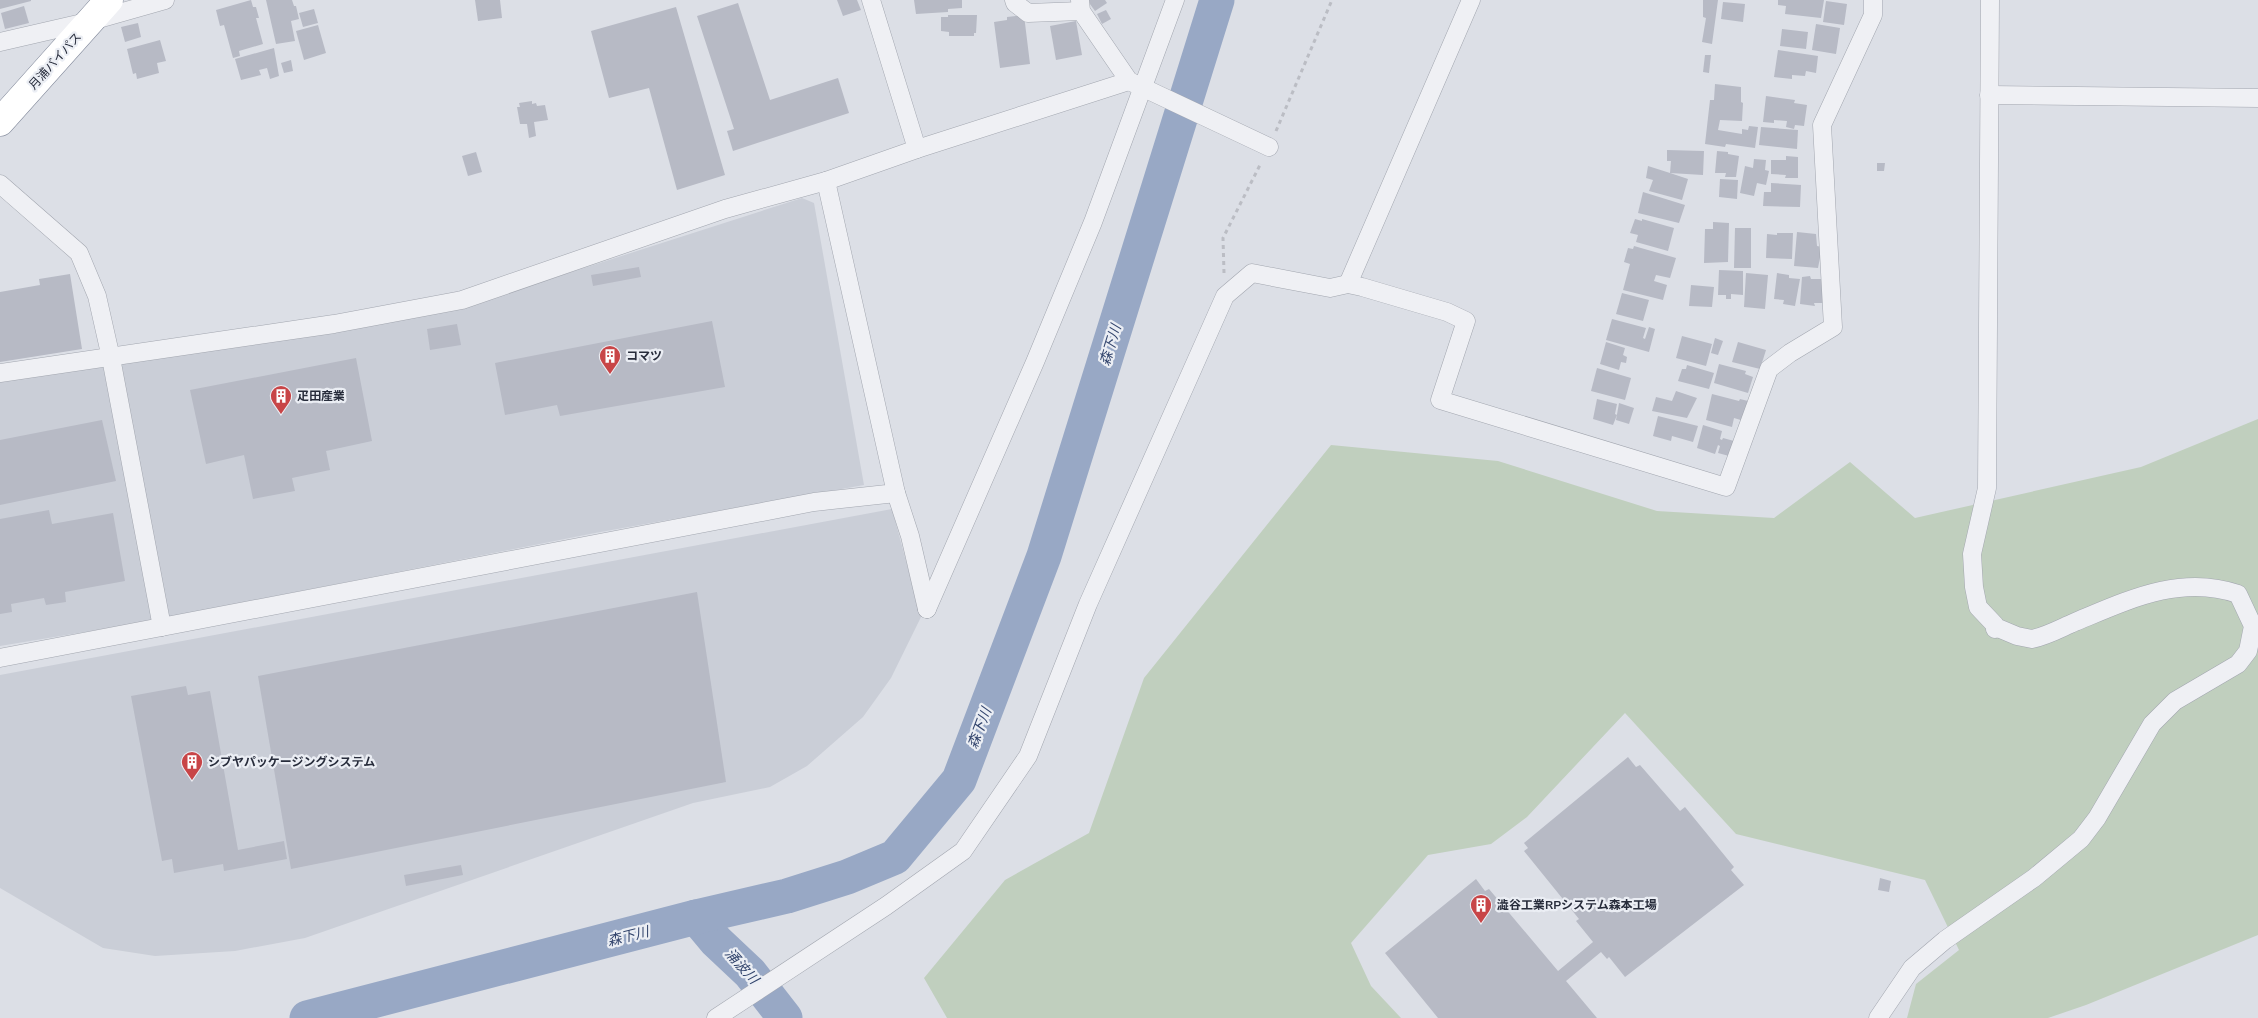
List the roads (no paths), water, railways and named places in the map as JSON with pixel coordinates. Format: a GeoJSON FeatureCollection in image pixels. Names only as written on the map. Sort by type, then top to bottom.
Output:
{"type":"FeatureCollection","features":[{"type":"Feature","properties":{"kind":"highway","name":"月浦バイパス"},"geometry":{"type":"LineString","coordinates":[[0,122],[109,0]]}},
{"type":"Feature","properties":{"kind":"street"},"geometry":{"type":"LineString","coordinates":[[0,42],[91,21],[165,0]]}},
{"type":"Feature","properties":{"kind":"street"},"geometry":{"type":"LineString","coordinates":[[871,0],[917,149]]}},
{"type":"Feature","properties":{"kind":"street"},"geometry":{"type":"LineString","coordinates":[[1014,0],[1014,3],[1028,13],[1080,6],[1141,88],[1264,144]]}},
{"type":"Feature","properties":{"kind":"street"},"geometry":{"type":"LineString","coordinates":[[826,181],[896,493],[910,536],[927,609],[1035,362],[1092,222],[1175,0]]}},
{"type":"Feature","properties":{"kind":"street"},"geometry":{"type":"LineString","coordinates":[[1348,284],[1471,0]]}},
{"type":"Feature","properties":{"kind":"street"},"geometry":{"type":"LineString","coordinates":[[716,1018],[886,906],[963,851],[1028,756],[1088,604],[1225,296],[1252,273],[1330,288],[1348,284],[1447,312],[1466,321],[1440,400],[1726,486],[1769,369],[1790,353],[1833,327],[1822,125],[1873,15],[1873,0]]}},
{"type":"Feature","properties":{"kind":"street"},"geometry":{"type":"LineString","coordinates":[[1878,1018],[1912,968],[1945,940],[2034,878],[2081,839],[2097,818],[2152,724],[2175,701],[2238,664],[2248,651],[2254,626],[2238,594],[2218,587],[2191,586],[2138,596],[2032,639],[2017,636],[1998,628],[1995,629],[1995,625],[1978,607],[1974,587],[1972,554],[1987,488],[1990,0]]}},
{"type":"Feature","properties":{"kind":"street"},"geometry":{"type":"LineString","coordinates":[[0,373],[334,324],[462,300],[725,209],[826,181],[917,149],[1141,88]]}},
{"type":"Feature","properties":{"kind":"street"},"geometry":{"type":"LineString","coordinates":[[1989,94],[2258,98]]}},
{"type":"Feature","properties":{"kind":"street"},"geometry":{"type":"LineString","coordinates":[[0,184],[79,253],[97,296],[111,358],[162,627]]}},
{"type":"Feature","properties":{"kind":"street"},"geometry":{"type":"LineString","coordinates":[[0,658],[814,502],[896,493]]}},
{"type":"Feature","properties":{"kind":"waterway","name":"森下川"},"geometry":{"type":"LineString","coordinates":[[307,1018],[696,917],[787,896],[847,877],[895,857],[959,780],[1044,556],[1217,0]]}},
{"type":"Feature","properties":{"kind":"waterway","name":"涌波川"},"geometry":{"type":"LineString","coordinates":[[696,917],[716,941],[750,973],[785,1018]]}},
{"type":"Feature","properties":{"kind":"place","name":"コマツ"},"geometry":{"type":"Point","coordinates":[610,375]}},
{"type":"Feature","properties":{"kind":"place","name":"疋田産業"},"geometry":{"type":"Point","coordinates":[281,415]}},
{"type":"Feature","properties":{"kind":"place","name":"シブヤパッケージングシステム"},"geometry":{"type":"Point","coordinates":[192,781]}},
{"type":"Feature","properties":{"kind":"place","name":"澁谷工業RPシステム森本工場"},"geometry":{"type":"Point","coordinates":[1481,924]}}]}
